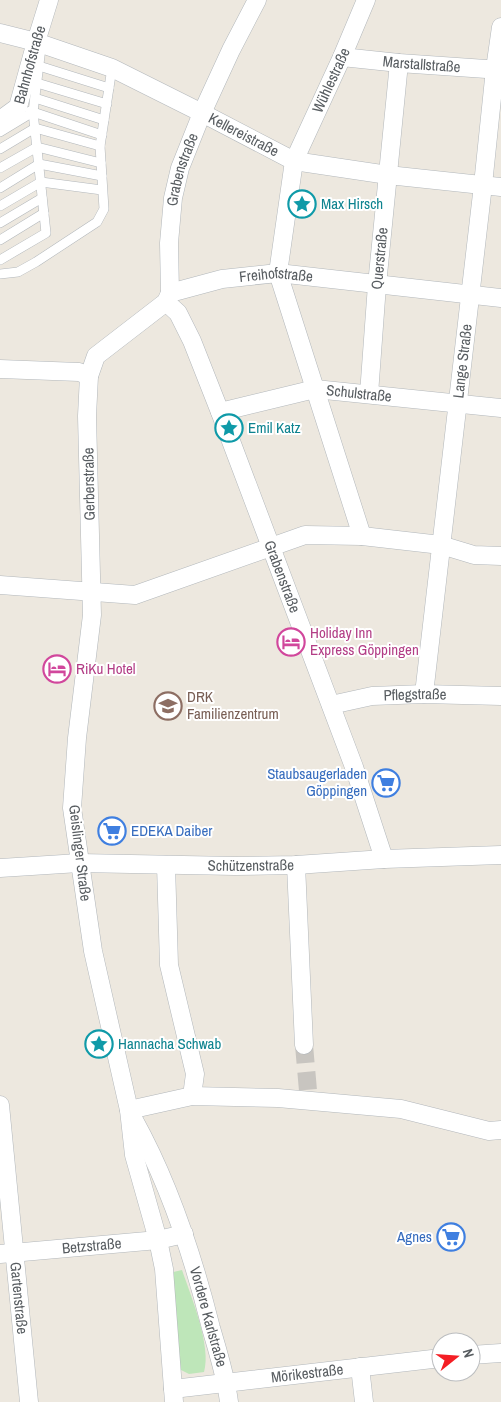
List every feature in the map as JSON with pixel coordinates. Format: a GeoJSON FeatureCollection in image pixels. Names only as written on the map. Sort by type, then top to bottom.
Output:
{"type":"FeatureCollection","features":[{"type":"Feature","properties":{"kind":"street","name":"Bahnhofstraße"},"geometry":{"type":"LineString","coordinates":[[0,120],[26,110],[36,42],[49,0]]}},
{"type":"Feature","properties":{"kind":"street","name":"Grabenstraße"},"geometry":{"type":"LineString","coordinates":[[257,0],[202,113],[180,168],[173,198],[169,243],[168,298],[192,341],[272,547],[354,768],[384,859]]}},
{"type":"Feature","properties":{"kind":"street","name":"Wühlestraße"},"geometry":{"type":"LineString","coordinates":[[278,273],[294,161],[366,0]]}},
{"type":"Feature","properties":{"kind":"street","name":"Lange Straße"},"geometry":{"type":"LineString","coordinates":[[424,694],[498,70],[501,27]]}},
{"type":"Feature","properties":{"kind":"street","name":"Kellereistraße"},"geometry":{"type":"LineString","coordinates":[[0,33],[36,42],[112,68],[294,161],[388,175],[501,187]]}},
{"type":"Feature","properties":{"kind":"street","name":"Marstallstraße"},"geometry":{"type":"LineString","coordinates":[[342,56],[399,63],[498,70]]}},
{"type":"Feature","properties":{"kind":"street","name":"Querstraße"},"geometry":{"type":"LineString","coordinates":[[369,394],[377,285],[399,63]]}},
{"type":"Feature","properties":{"kind":"street","name":"Freihofstraße"},"geometry":{"type":"LineString","coordinates":[[89,376],[96,356],[168,298],[222,279],[278,273],[501,298]]}},
{"type":"Feature","properties":{"kind":"street"},"geometry":{"type":"LineString","coordinates":[[278,273],[362,536]]}},
{"type":"Feature","properties":{"kind":"street"},"geometry":{"type":"LineString","coordinates":[[0,369],[79,372],[89,376]]}},
{"type":"Feature","properties":{"kind":"street"},"geometry":{"type":"LineString","coordinates":[[0,382],[79,380],[89,376]]}},
{"type":"Feature","properties":{"kind":"street","name":"Gerberstraße"},"geometry":{"type":"LineString","coordinates":[[89,376],[87,416],[92,592]]}},
{"type":"Feature","properties":{"kind":"street","name":"Schulstraße"},"geometry":{"type":"LineString","coordinates":[[220,412],[315,389],[501,408]]}},
{"type":"Feature","properties":{"kind":"street"},"geometry":{"type":"LineString","coordinates":[[0,585],[135,595],[306,535],[362,536],[441,545],[474,555],[501,556]]}},
{"type":"Feature","properties":{"kind":"street","name":"Geislinger Straße"},"geometry":{"type":"LineString","coordinates":[[92,592],[92,615],[77,738],[72,808],[93,950],[129,1110],[134,1154],[158,1240]]}},
{"type":"Feature","properties":{"kind":"street","name":"Pflegstraße"},"geometry":{"type":"LineString","coordinates":[[331,706],[372,696],[424,694],[501,696]]}},
{"type":"Feature","properties":{"kind":"street","name":"Schützenstraße"},"geometry":{"type":"LineString","coordinates":[[0,868],[79,863],[296,865],[384,859],[501,855]]}},
{"type":"Feature","properties":{"kind":"street"},"geometry":{"type":"LineString","coordinates":[[166,865],[169,965],[195,1074],[192,1096]]}},
{"type":"Feature","properties":{"kind":"street"},"geometry":{"type":"LineString","coordinates":[[296,865],[304,1045]]}},
{"type":"Feature","properties":{"kind":"street"},"geometry":{"type":"LineString","coordinates":[[129,1110],[192,1096],[278,1098],[401,1109],[489,1131],[501,1130]]}},
{"type":"Feature","properties":{"kind":"street","name":"Gartenstraße"},"geometry":{"type":"LineString","coordinates":[[0,1104],[7,1254],[29,1402]]}},
{"type":"Feature","properties":{"kind":"street","name":"Geislinger Straße"},"geometry":{"type":"LineString","coordinates":[[129,1110],[145,1139],[184,1234]]}},
{"type":"Feature","properties":{"kind":"street","name":"Betzstraße"},"geometry":{"type":"LineString","coordinates":[[7,1254],[158,1240],[184,1234]]}},
{"type":"Feature","properties":{"kind":"street","name":"Vordere Karlstraße"},"geometry":{"type":"LineString","coordinates":[[184,1234],[202,1292],[226,1383],[229,1402]]}},
{"type":"Feature","properties":{"kind":"street","name":"Vordere Karlstraße"},"geometry":{"type":"LineString","coordinates":[[158,1240],[164,1269],[174,1395]]}},
{"type":"Feature","properties":{"kind":"street"},"geometry":{"type":"LineString","coordinates":[[481,1354],[501,1353]]}},
{"type":"Feature","properties":{"kind":"street","name":"Mörikestraße"},"geometry":{"type":"LineString","coordinates":[[174,1395],[226,1383],[431,1359]]}},
{"type":"Feature","properties":{"kind":"street"},"geometry":{"type":"LineString","coordinates":[[360,1367],[364,1402]]}},
{"type":"Feature","properties":{"kind":"lane"},"geometry":{"type":"LineString","coordinates":[[0,132],[26,110],[35,98],[42,48],[36,42]]}},
{"type":"Feature","properties":{"kind":"lane"},"geometry":{"type":"LineString","coordinates":[[40,66],[109,88]]}},
{"type":"Feature","properties":{"kind":"lane"},"geometry":{"type":"LineString","coordinates":[[0,274],[18,272],[97,222],[104,209],[100,146],[112,68]]}},
{"type":"Feature","properties":{"kind":"lane"},"geometry":{"type":"LineString","coordinates":[[37,83],[107,104]]}},
{"type":"Feature","properties":{"kind":"lane"},"geometry":{"type":"LineString","coordinates":[[35,98],[104,120]]}},
{"type":"Feature","properties":{"kind":"lane"},"geometry":{"type":"LineString","coordinates":[[0,260],[46,233],[35,128],[26,110]]}},
{"type":"Feature","properties":{"kind":"lane"},"geometry":{"type":"LineString","coordinates":[[26,110],[102,135]]}},
{"type":"Feature","properties":{"kind":"lane"},"geometry":{"type":"LineString","coordinates":[[0,149],[35,128],[100,146]]}},
{"type":"Feature","properties":{"kind":"lane"},"geometry":{"type":"LineString","coordinates":[[0,168],[37,147],[101,163]]}},
{"type":"Feature","properties":{"kind":"lane"},"geometry":{"type":"LineString","coordinates":[[0,188],[39,164],[102,176]]}},
{"type":"Feature","properties":{"kind":"lane"},"geometry":{"type":"LineString","coordinates":[[0,206],[41,182],[102,190]]}},
{"type":"Feature","properties":{"kind":"lane"},"geometry":{"type":"LineString","coordinates":[[0,223],[42,198]]}},
{"type":"Feature","properties":{"kind":"lane"},"geometry":{"type":"LineString","coordinates":[[0,240],[44,213]]}},
{"type":"Feature","properties":{"kind":"green space"},"geometry":{"type":"Polygon","coordinates":[[[182,1270],[203,1336],[206,1362],[204,1372],[189,1374],[179,1369],[169,1273],[182,1270]]]}},
{"type":"Feature","properties":{"kind":"tunnel"},"geometry":{"type":"LineString","coordinates":[[304,1045],[309,1102]]}},
{"type":"Feature","properties":{"kind":"place","name":"Max Hirsch"},"geometry":{"type":"Point","coordinates":[302,204]}},
{"type":"Feature","properties":{"kind":"place","name":"Emil Katz"},"geometry":{"type":"Point","coordinates":[229,428]}},
{"type":"Feature","properties":{"kind":"place","name":"Holiday Inn Express Göppingen"},"geometry":{"type":"Point","coordinates":[291,642]}},
{"type":"Feature","properties":{"kind":"place","name":"RiKu Hotel"},"geometry":{"type":"Point","coordinates":[57,669]}},
{"type":"Feature","properties":{"kind":"place","name":"DRK Familienzentrum"},"geometry":{"type":"Point","coordinates":[168,706]}},
{"type":"Feature","properties":{"kind":"place","name":"Staubsaugerladen Göppingen"},"geometry":{"type":"Point","coordinates":[386,783]}},
{"type":"Feature","properties":{"kind":"place","name":"EDEKA Daiber"},"geometry":{"type":"Point","coordinates":[112,831]}},
{"type":"Feature","properties":{"kind":"place","name":"Hannacha Schwab"},"geometry":{"type":"Point","coordinates":[99,1044]}},
{"type":"Feature","properties":{"kind":"place","name":"Agnes"},"geometry":{"type":"Point","coordinates":[451,1237]}}]}
